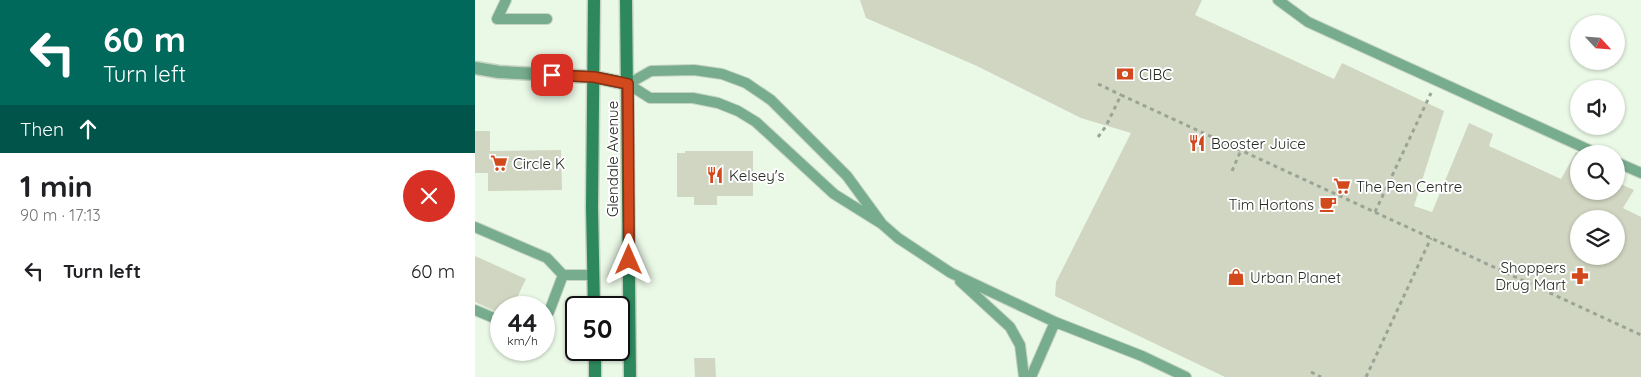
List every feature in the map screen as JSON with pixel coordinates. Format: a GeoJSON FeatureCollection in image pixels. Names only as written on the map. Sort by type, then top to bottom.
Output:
{"type":"FeatureCollection","features":[{"type":"Feature","properties":{"kind":"main road","name":"Glendale Avenue"},"geometry":{"type":"LineString","coordinates":[[594,0],[594,296]]}},
{"type":"Feature","properties":{"kind":"main road","name":"Glendale Avenue"},"geometry":{"type":"LineString","coordinates":[[626,0],[630,377]]}},
{"type":"Feature","properties":{"kind":"main road"},"geometry":{"type":"LineString","coordinates":[[594,77],[628,84]]}},
{"type":"Feature","properties":{"kind":"main road"},"geometry":{"type":"LineString","coordinates":[[595,361],[595,377]]}},
{"type":"Feature","properties":{"kind":"street"},"geometry":{"type":"LineString","coordinates":[[475,68],[499,72],[594,77]]}},
{"type":"Feature","properties":{"kind":"lane"},"geometry":{"type":"LineString","coordinates":[[506,0],[497,19],[547,19]]}},
{"type":"Feature","properties":{"kind":"lane"},"geometry":{"type":"LineString","coordinates":[[1278,0],[1308,22],[1578,145]]}},
{"type":"Feature","properties":{"kind":"lane"},"geometry":{"type":"LineString","coordinates":[[882,224],[847,176],[771,100],[746,83],[722,74],[694,70],[651,70],[628,84],[650,98],[693,98],[718,103],[738,111],[756,122],[833,194],[882,224],[898,238],[951,274],[1009,327],[1020,344],[1025,377]]}},
{"type":"Feature","properties":{"kind":"lane"},"geometry":{"type":"LineString","coordinates":[[1625,166],[1641,173]]}},
{"type":"Feature","properties":{"kind":"lane"},"geometry":{"type":"LineString","coordinates":[[475,227],[547,258],[563,275],[593,275]]}},
{"type":"Feature","properties":{"kind":"lane"},"geometry":{"type":"LineString","coordinates":[[951,274],[1055,322],[1134,352],[1185,377]]}},
{"type":"Feature","properties":{"kind":"lane"},"geometry":{"type":"LineString","coordinates":[[555,296],[563,275]]}},
{"type":"Feature","properties":{"kind":"lane"},"geometry":{"type":"LineString","coordinates":[[475,310],[490,316]]}},
{"type":"Feature","properties":{"kind":"lane"},"geometry":{"type":"LineString","coordinates":[[1031,377],[1055,322]]}},
{"type":"Feature","properties":{"kind":"path"},"geometry":{"type":"LineString","coordinates":[[1097,84],[1641,334]]}},
{"type":"Feature","properties":{"kind":"path"},"geometry":{"type":"LineString","coordinates":[[1098,137],[1106,126],[1121,95]]}},
{"type":"Feature","properties":{"kind":"path"},"geometry":{"type":"LineString","coordinates":[[1375,212],[1427,103]]}},
{"type":"Feature","properties":{"kind":"path"},"geometry":{"type":"LineString","coordinates":[[1232,171],[1241,150]]}},
{"type":"Feature","properties":{"kind":"path"},"geometry":{"type":"LineString","coordinates":[[1366,377],[1431,238]]}},
{"type":"Feature","properties":{"kind":"path"},"geometry":{"type":"LineString","coordinates":[[1311,372],[1321,377]]}},
{"type":"Feature","properties":{"kind":"building","name":"The Pen Centre"},"geometry":{"type":"Polygon","coordinates":[[[860,0],[1202,0],[1195,15],[1334,79],[1342,63],[1444,111],[1414,206],[1432,212],[1469,123],[1493,134],[1489,146],[1561,179],[1570,163],[1570,200],[1625,200],[1625,186],[1634,190],[1623,208],[1641,217],[1641,377],[1225,377],[1055,296],[1056,282],[1131,133],[1081,118],[977,66],[866,18],[860,0]]]}},
{"type":"Feature","properties":{"kind":"building"},"geometry":{"type":"Polygon","coordinates":[[[475,131],[490,131],[490,151],[561,150],[562,190],[488,191],[488,173],[475,173],[475,131]]]}},
{"type":"Feature","properties":{"kind":"building","name":"Kelsey's"},"geometry":{"type":"Polygon","coordinates":[[[685,151],[753,151],[753,196],[717,196],[717,205],[694,205],[694,197],[677,197],[677,153],[685,153],[685,151]]]}},
{"type":"Feature","properties":{"kind":"building"},"geometry":{"type":"Polygon","coordinates":[[[475,256],[526,279],[518,296],[490,296],[490,309],[475,302],[475,256]]]}},
{"type":"Feature","properties":{"kind":"building"},"geometry":{"type":"Polygon","coordinates":[[[694,358],[715,358],[716,377],[695,377],[694,358]]]}},
{"type":"Feature","properties":{"kind":"place","name":"CIBC"},"geometry":{"type":"Point","coordinates":[1125,74]}},
{"type":"Feature","properties":{"kind":"place","name":"Booster Juice"},"geometry":{"type":"Point","coordinates":[1197,143]}},
{"type":"Feature","properties":{"kind":"place","name":"Circle K"},"geometry":{"type":"Point","coordinates":[499,163]}},
{"type":"Feature","properties":{"kind":"place","name":"Kelsey's"},"geometry":{"type":"Point","coordinates":[715,175]}},
{"type":"Feature","properties":{"kind":"place","name":"The Pen Centre"},"geometry":{"type":"Point","coordinates":[1342,186]}},
{"type":"Feature","properties":{"kind":"place","name":"Tim Hortons"},"geometry":{"type":"Point","coordinates":[1328,204]}},
{"type":"Feature","properties":{"kind":"place","name":"Shoppers Drug Mart"},"geometry":{"type":"Point","coordinates":[1580,276]}},
{"type":"Feature","properties":{"kind":"place","name":"Urban Planet"},"geometry":{"type":"Point","coordinates":[1236,277]}},
{"type":"Feature","properties":{"kind":"route"},"geometry":{"type":"LineString","coordinates":[[552,75],[594,77],[628,84],[629,260]]}}]}
